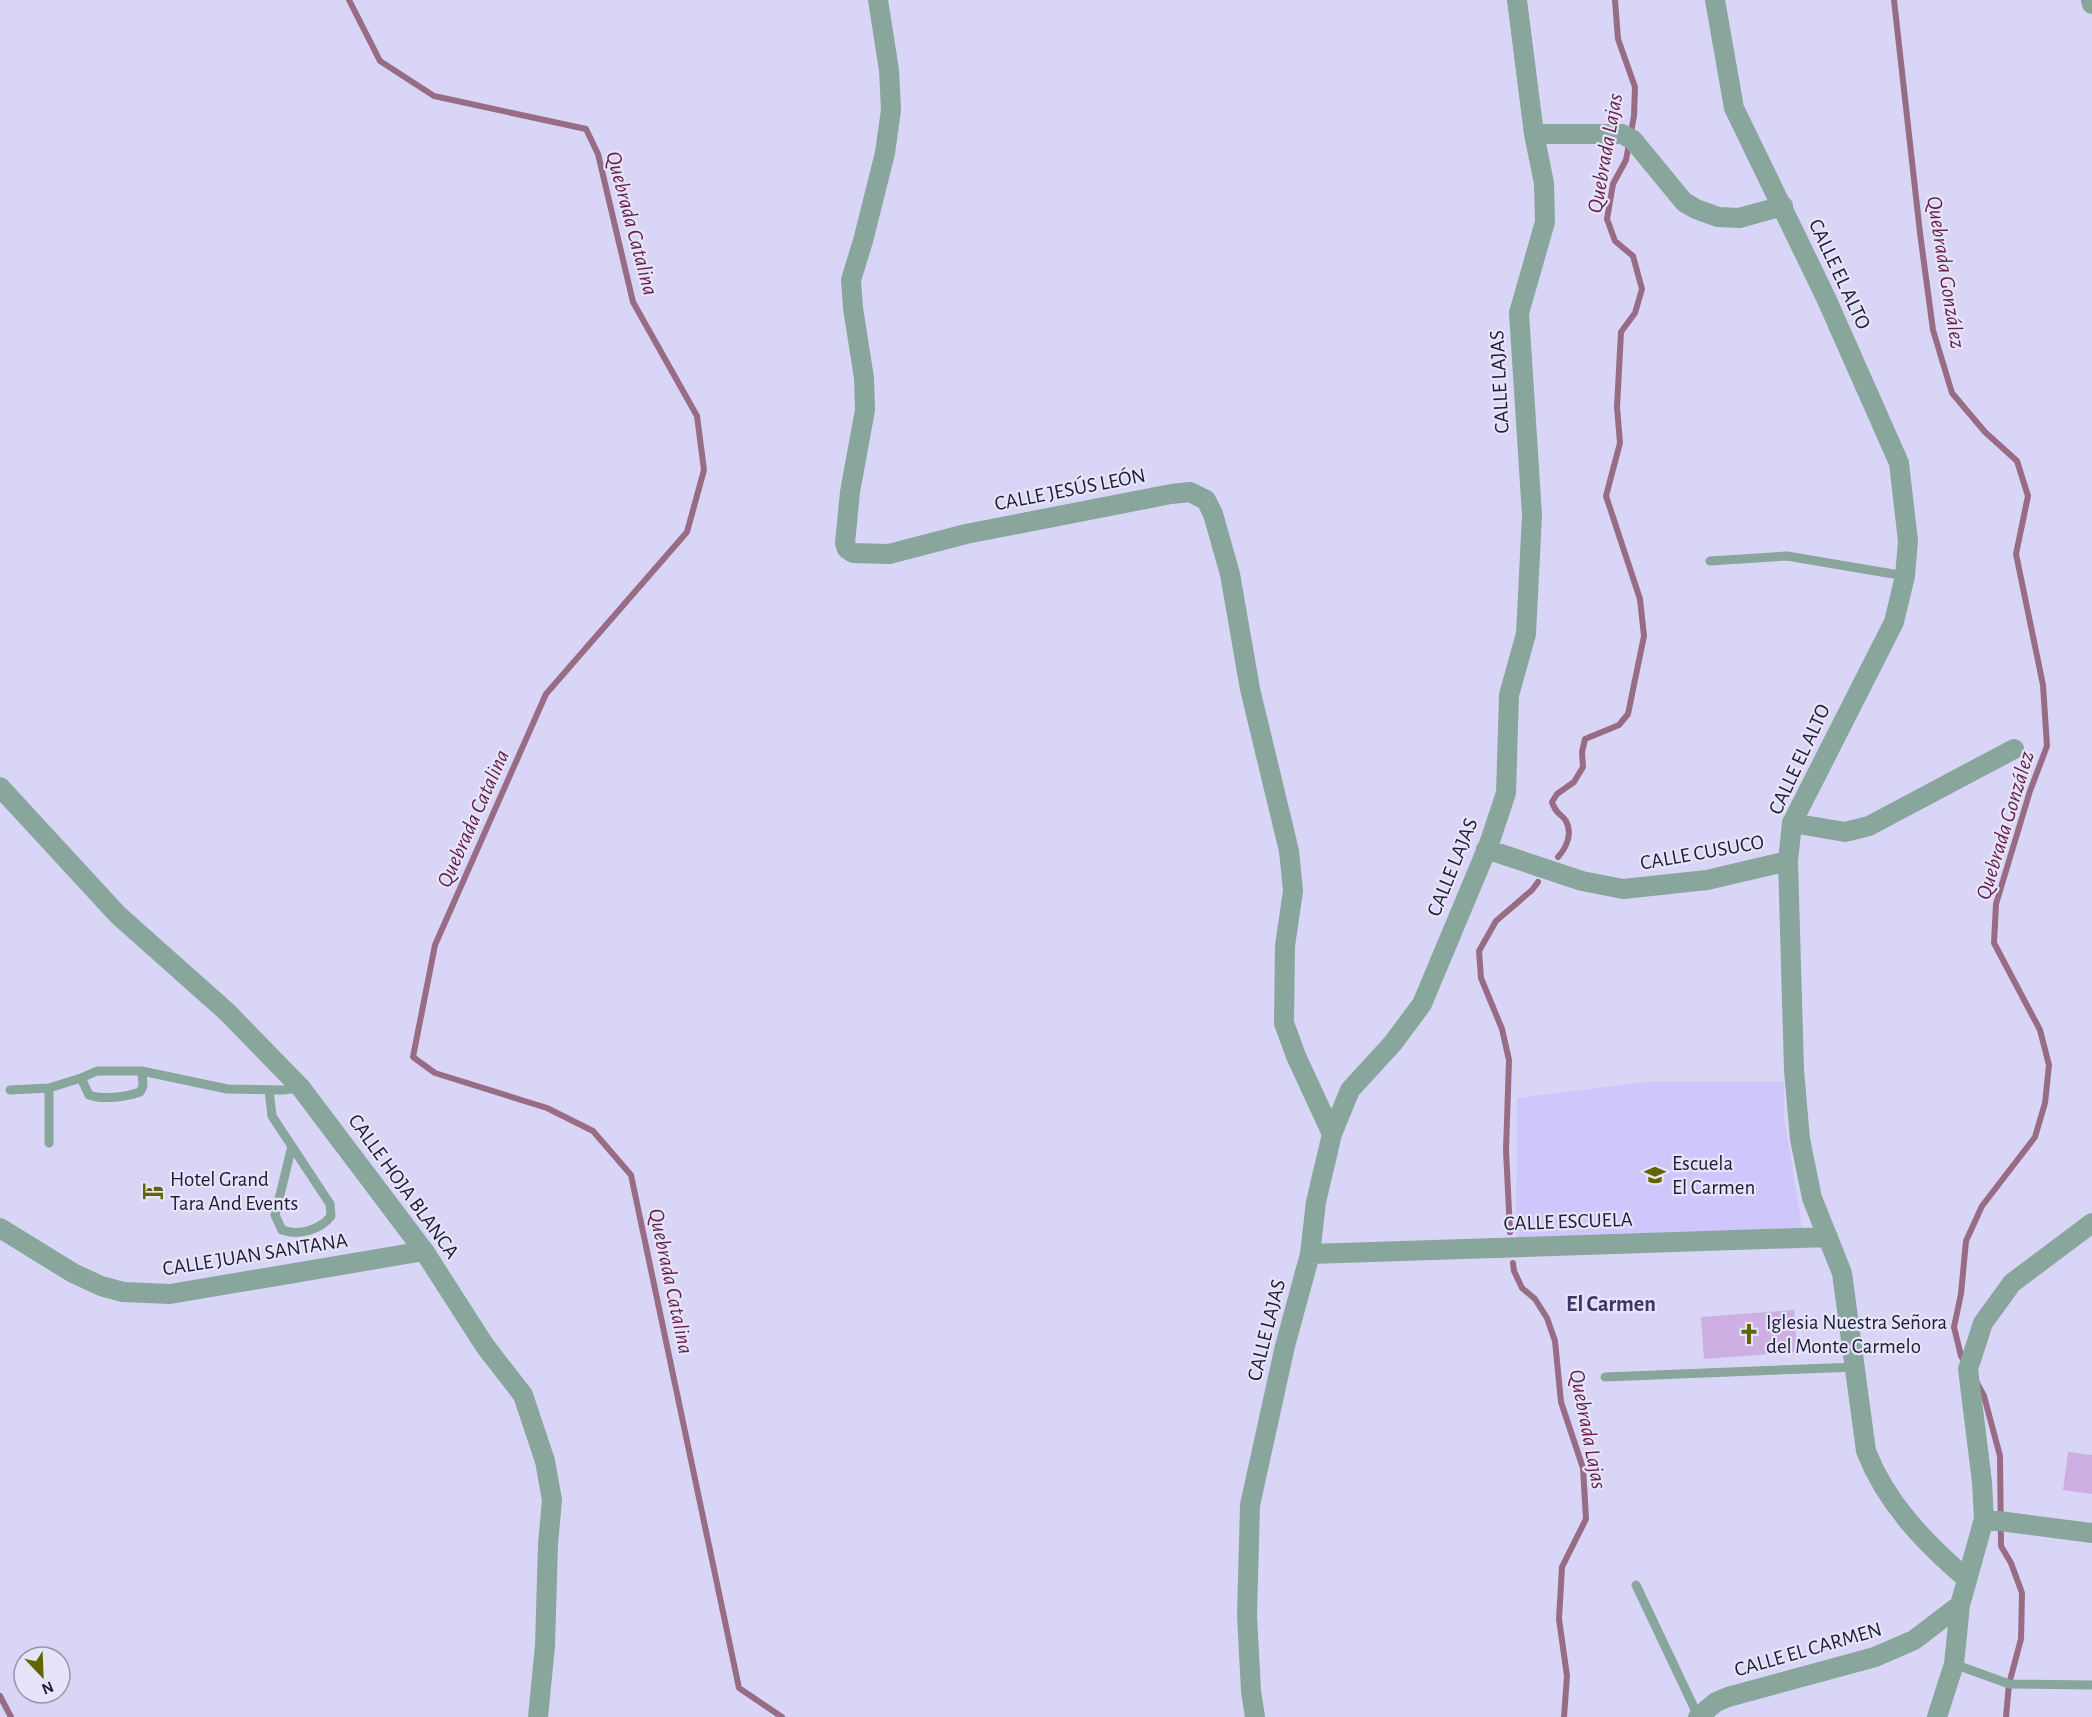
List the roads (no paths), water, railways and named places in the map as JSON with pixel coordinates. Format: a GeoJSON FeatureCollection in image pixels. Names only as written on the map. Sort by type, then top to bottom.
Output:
{"type":"FeatureCollection","features":[{"type":"Feature","properties":{"kind":"street","name":"CALLE JESÚS LEÓN"},"geometry":{"type":"LineString","coordinates":[[878,0],[889,70],[891,110],[885,153],[851,280],[864,378],[865,410],[850,492],[845,543],[853,553],[889,554],[966,534],[1170,494],[1190,492],[1206,500],[1213,514],[1230,574],[1250,688],[1289,851],[1293,891],[1285,946],[1284,1023],[1296,1056],[1332,1134]]}},
{"type":"Feature","properties":{"kind":"street","name":"CALLE LAJAS"},"geometry":{"type":"LineString","coordinates":[[1255,1717],[1251,1691],[1247,1616],[1250,1505],[1285,1346],[1310,1254],[1316,1202],[1332,1134],[1350,1090],[1393,1043],[1422,1004],[1486,849],[1506,793],[1509,695],[1526,634],[1532,515],[1519,313],[1545,222],[1544,183],[1534,134],[1517,0]]}},
{"type":"Feature","properties":{"kind":"street","name":"CALLE EL ALTO"},"geometry":{"type":"LineString","coordinates":[[1715,0],[1734,108],[1783,206],[1899,463],[1908,540],[1905,576],[1894,622],[1792,823],[1788,861],[1794,1070],[1800,1139],[1812,1198],[1842,1272],[1866,1451],[1876,1476],[1905,1518],[1934,1551],[1967,1579]]}},
{"type":"Feature","properties":{"kind":"street"},"geometry":{"type":"LineString","coordinates":[[1534,134],[1622,134],[1633,140],[1684,202],[1718,217],[1739,218],[1783,206]]}},
{"type":"Feature","properties":{"kind":"street"},"geometry":{"type":"LineString","coordinates":[[1792,823],[1845,832],[1869,826],[2014,749]]}},
{"type":"Feature","properties":{"kind":"street","name":"CALLE HOJA BLANCA"},"geometry":{"type":"LineString","coordinates":[[0,787],[118,915],[227,1012],[302,1088],[424,1251],[485,1346],[523,1395],[545,1461],[552,1500],[548,1544],[545,1646],[538,1717]]}},
{"type":"Feature","properties":{"kind":"street","name":"CALLE CUSUCO"},"geometry":{"type":"LineString","coordinates":[[1486,849],[1582,881],[1623,889],[1707,880],[1788,861]]}},
{"type":"Feature","properties":{"kind":"street"},"geometry":{"type":"LineString","coordinates":[[1937,1717],[1954,1664],[1960,1605],[1984,1519],[1982,1482],[1968,1369],[1983,1323],[2012,1283],[2092,1223]]}},
{"type":"Feature","properties":{"kind":"street","name":"CALLE JUAN SANTANA"},"geometry":{"type":"LineString","coordinates":[[0,1228],[73,1273],[101,1286],[123,1292],[170,1294],[424,1251]]}},
{"type":"Feature","properties":{"kind":"street","name":"CALLE ESCUELA"},"geometry":{"type":"LineString","coordinates":[[1310,1254],[1828,1237]]}},
{"type":"Feature","properties":{"kind":"street"},"geometry":{"type":"LineString","coordinates":[[1984,1519],[2092,1533]]}},
{"type":"Feature","properties":{"kind":"street","name":"CALLE EL CARMEN"},"geometry":{"type":"LineString","coordinates":[[1698,1717],[1716,1702],[1728,1697],[1875,1657],[1914,1640],[1960,1605]]}},
{"type":"Feature","properties":{"kind":"lane"},"geometry":{"type":"LineString","coordinates":[[1710,561],[1787,556],[1905,576]]}},
{"type":"Feature","properties":{"kind":"lane"},"geometry":{"type":"LineString","coordinates":[[10,1090],[49,1088],[97,1071],[142,1071],[227,1089],[302,1088]]}},
{"type":"Feature","properties":{"kind":"lane"},"geometry":{"type":"LineString","coordinates":[[81,1078],[89,1095],[96,1097],[133,1095],[140,1092],[143,1086],[142,1071]]}},
{"type":"Feature","properties":{"kind":"lane"},"geometry":{"type":"LineString","coordinates":[[49,1088],[49,1143]]}},
{"type":"Feature","properties":{"kind":"lane"},"geometry":{"type":"LineString","coordinates":[[269,1090],[273,1116],[330,1204],[331,1216],[325,1225],[294,1235],[282,1230],[275,1215],[292,1146]]}},
{"type":"Feature","properties":{"kind":"lane"},"geometry":{"type":"LineString","coordinates":[[1605,1377],[1856,1367]]}},
{"type":"Feature","properties":{"kind":"lane"},"geometry":{"type":"LineString","coordinates":[[1636,1585],[1698,1717]]}},
{"type":"Feature","properties":{"kind":"lane"},"geometry":{"type":"LineString","coordinates":[[1954,1664],[2009,1684],[2092,1685]]}},
{"type":"Feature","properties":{"kind":"waterway","name":"Quebrada Catalina"},"geometry":{"type":"LineString","coordinates":[[349,0],[380,61],[434,96],[586,129],[598,154],[633,302],[697,416],[704,470],[687,532],[546,694],[435,945],[413,1057],[435,1073],[547,1108],[593,1131],[631,1175],[739,1688],[782,1717]]}},
{"type":"Feature","properties":{"kind":"waterway","name":"Quebrada Lajas"},"geometry":{"type":"LineString","coordinates":[[1558,857],[1566,845],[1569,831],[1566,821],[1552,802],[1557,794],[1574,782],[1583,767],[1582,752],[1585,739],[1619,725],[1628,714],[1644,636],[1640,599],[1606,496],[1620,443],[1617,407],[1621,332],[1635,313],[1642,289],[1633,256],[1615,241],[1607,219],[1613,184],[1626,160],[1634,116],[1635,87],[1618,39],[1615,0]]}},
{"type":"Feature","properties":{"kind":"waterway","name":"Quebrada González"},"geometry":{"type":"LineString","coordinates":[[1894,0],[1933,330],[1952,393],[1985,432],[2017,461],[2028,496],[2016,554],[2043,685],[2047,746],[2030,791],[1996,904],[1994,943],[2040,1030],[2049,1065],[2045,1103],[2035,1137],[1982,1206],[1966,1241],[1961,1294],[1954,1327],[1961,1356],[1966,1364]]}},
{"type":"Feature","properties":{"kind":"waterway","name":"Quebrada Lajas"},"geometry":{"type":"LineString","coordinates":[[1510,1232],[1506,1150],[1509,1060],[1502,1029],[1481,978],[1479,951],[1496,921],[1538,882]]}},
{"type":"Feature","properties":{"kind":"waterway","name":"Quebrada Lajas"},"geometry":{"type":"LineString","coordinates":[[1513,1263],[1522,1288],[1535,1299],[1547,1318],[1555,1341],[1561,1402],[1583,1468],[1586,1519],[1562,1567],[1559,1619],[1567,1676],[1564,1717]]}},
{"type":"Feature","properties":{"kind":"waterway","name":"Quebrada González"},"geometry":{"type":"LineString","coordinates":[[1977,1383],[1984,1396],[2000,1456],[2001,1546],[2011,1563],[2022,1593],[2021,1639],[2009,1684],[2006,1717]]}},
{"type":"Feature","properties":{"kind":"waterway"},"geometry":{"type":"LineString","coordinates":[[0,1696],[11,1717]]}},
{"type":"Feature","properties":{"kind":"place","name":"Escuela El Carmen"},"geometry":{"type":"Point","coordinates":[1655,1175]}},
{"type":"Feature","properties":{"kind":"place","name":"Hotel Grand Tara And Events"},"geometry":{"type":"Point","coordinates":[153,1191]}},
{"type":"Feature","properties":{"kind":"place","name":"Iglesia Nuestra Señora del Monte Carmelo"},"geometry":{"type":"Point","coordinates":[1749,1334]}},
{"type":"Feature","properties":{"kind":"district","name":"El Carmen"},"geometry":{"type":"Point","coordinates":[1611,1303]}}]}
